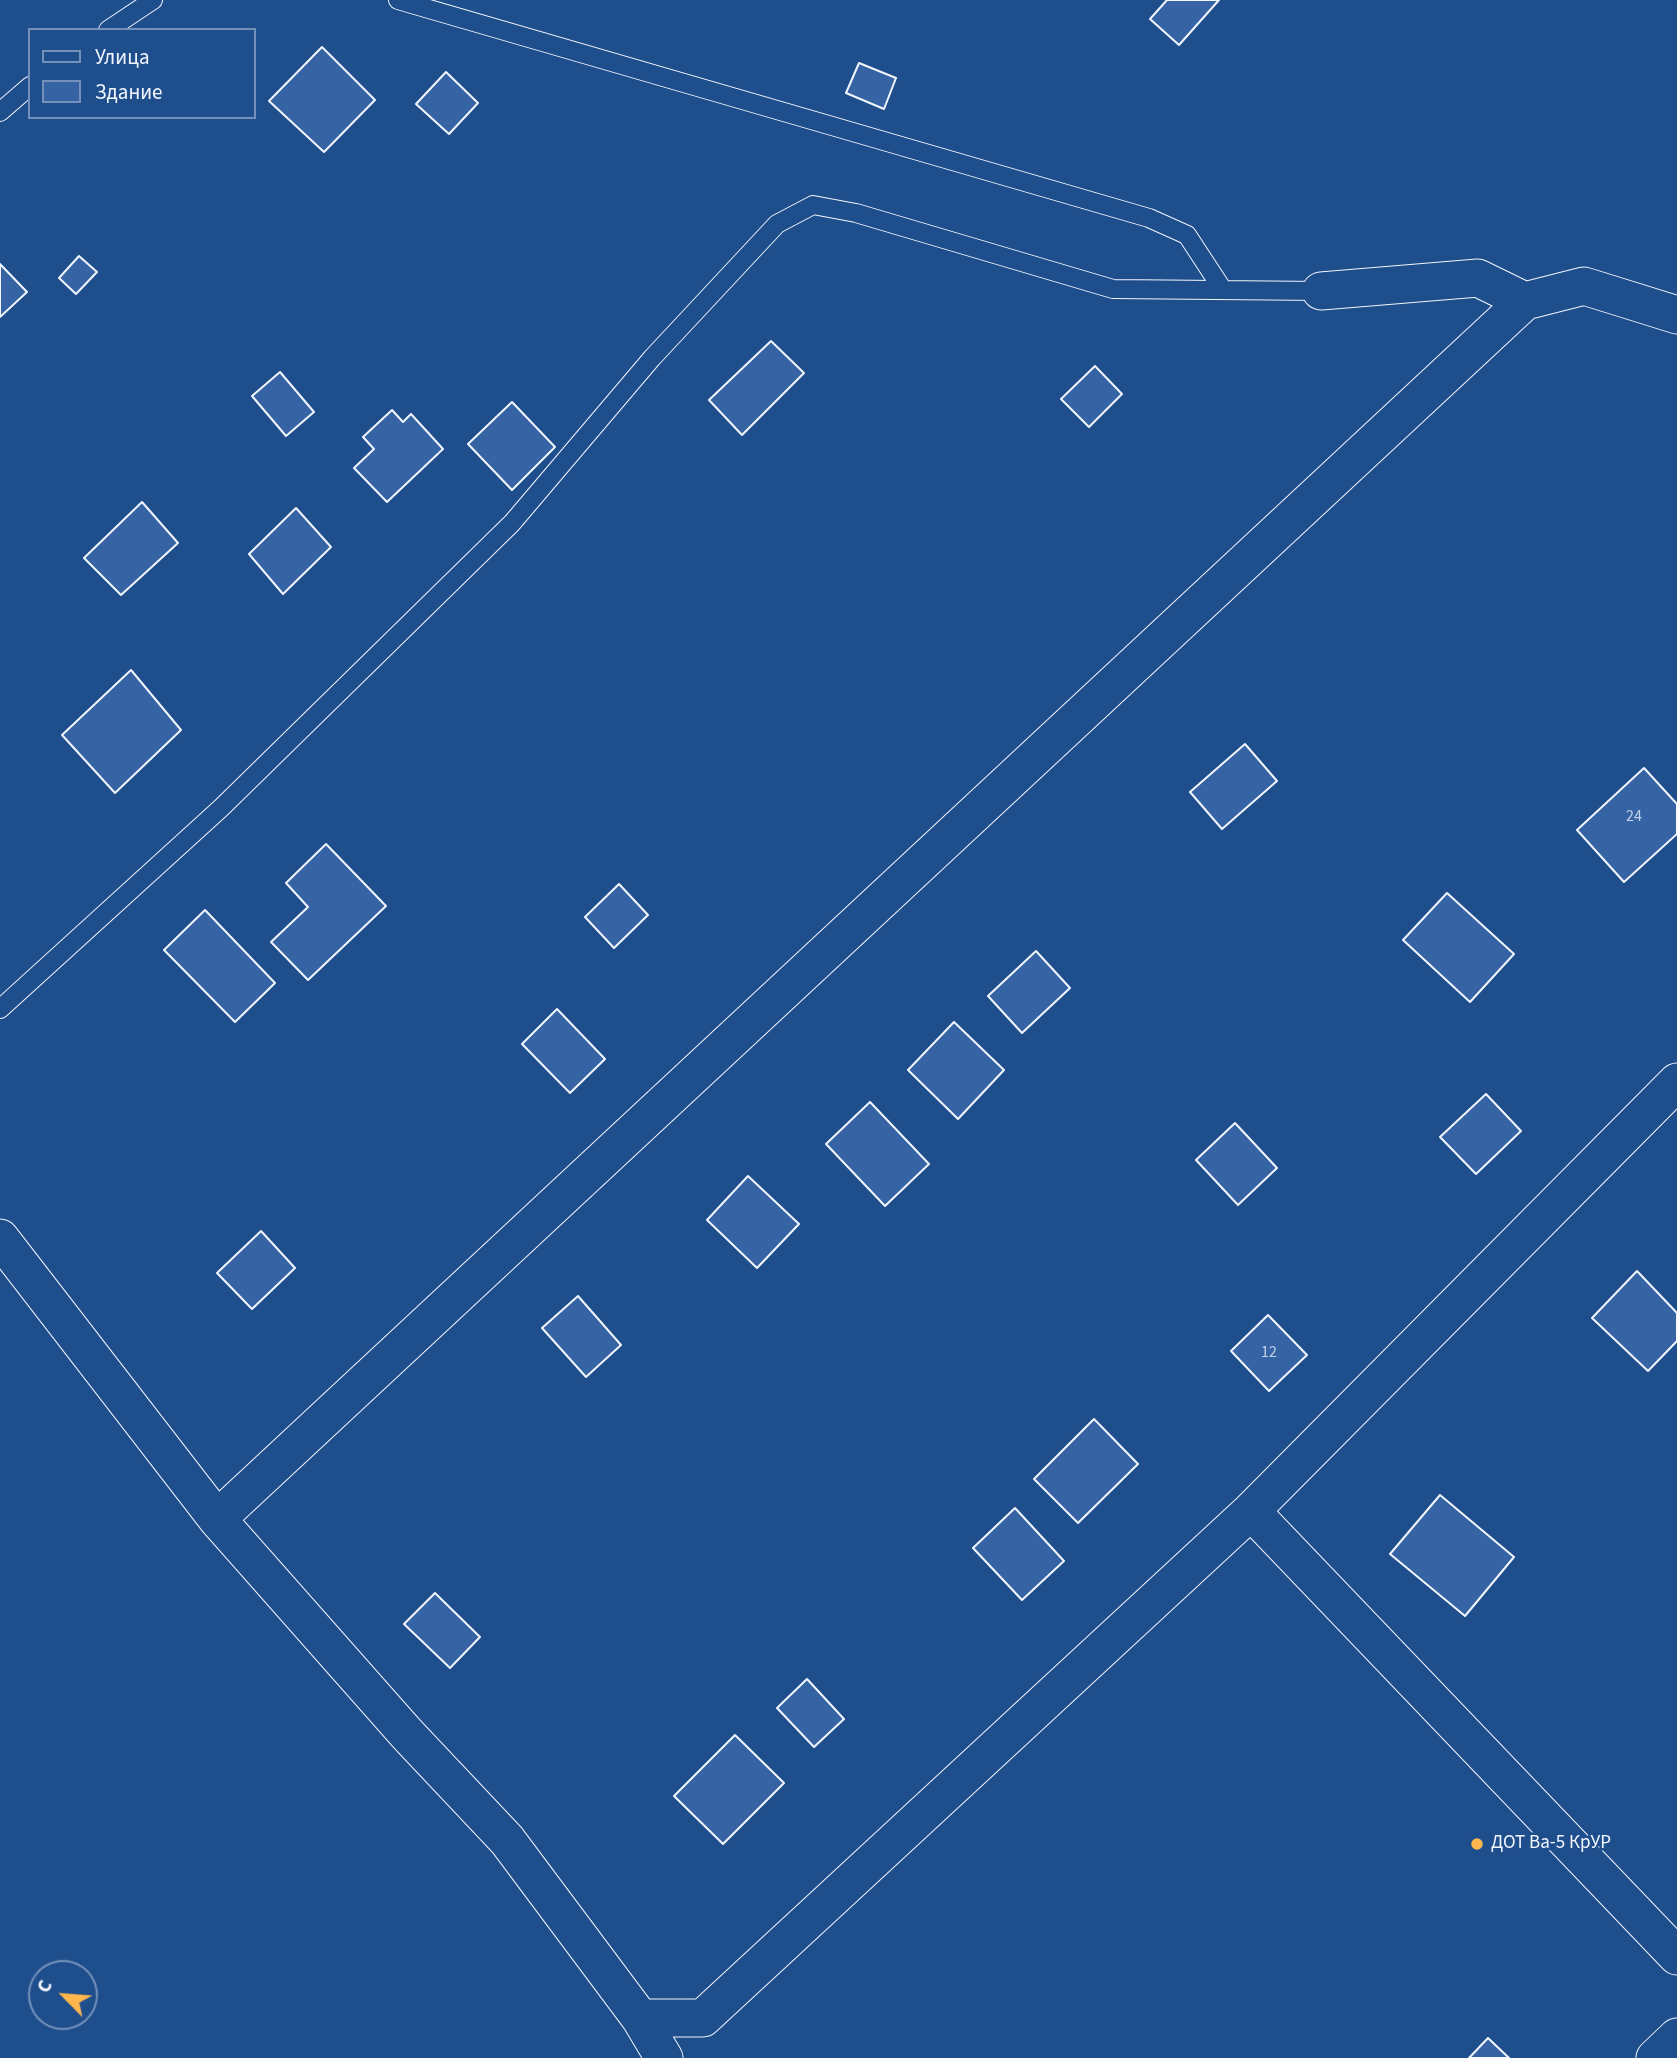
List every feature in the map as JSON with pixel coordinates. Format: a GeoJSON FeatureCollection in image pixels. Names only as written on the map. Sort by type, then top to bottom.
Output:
{"type":"FeatureCollection","features":[{"type":"Feature","properties":{"kind":"street"},"geometry":{"type":"LineString","coordinates":[[1321,291],[1478,278],[1525,301]]}},
{"type":"Feature","properties":{"kind":"street"},"geometry":{"type":"LineString","coordinates":[[217,1519],[1525,301],[1584,286],[1677,315]]}},
{"type":"Feature","properties":{"kind":"street"},"geometry":{"type":"LineString","coordinates":[[640,2018],[703,2018],[1251,1511],[1677,1082]]}},
{"type":"Feature","properties":{"kind":"street"},"geometry":{"type":"LineString","coordinates":[[0,1238],[217,1519],[407,1734],[507,1840],[640,2018],[664,2058]]}},
{"type":"Feature","properties":{"kind":"street"},"geometry":{"type":"LineString","coordinates":[[1251,1511],[1677,1956]]}},
{"type":"Feature","properties":{"kind":"street"},"geometry":{"type":"LineString","coordinates":[[1655,2058],[1677,2037]]}},
{"type":"Feature","properties":{"kind":"lane"},"geometry":{"type":"LineString","coordinates":[[111,28],[153,0]]}},
{"type":"Feature","properties":{"kind":"lane"},"geometry":{"type":"LineString","coordinates":[[398,0],[1149,218],[1187,235],[1223,290]]}},
{"type":"Feature","properties":{"kind":"lane"},"geometry":{"type":"LineString","coordinates":[[0,112],[28,88]]}},
{"type":"Feature","properties":{"kind":"lane"},"geometry":{"type":"LineString","coordinates":[[0,1009],[221,808],[512,523],[652,358],[777,224],[814,205],[856,214],[1113,289],[1321,291]]}},
{"type":"Feature","properties":{"kind":"building"},"geometry":{"type":"Polygon","coordinates":[[[1167,0],[1219,0],[1179,45],[1150,19],[1167,0]]]}},
{"type":"Feature","properties":{"kind":"building"},"geometry":{"type":"Polygon","coordinates":[[[322,47],[375,100],[324,152],[269,101],[322,47]]]}},
{"type":"Feature","properties":{"kind":"building"},"geometry":{"type":"Polygon","coordinates":[[[859,63],[896,78],[884,109],[846,93],[859,63]]]}},
{"type":"Feature","properties":{"kind":"building"},"geometry":{"type":"Polygon","coordinates":[[[446,72],[478,103],[449,134],[416,104],[446,72]]]}},
{"type":"Feature","properties":{"kind":"building"},"geometry":{"type":"Polygon","coordinates":[[[79,256],[97,272],[76,294],[59,278],[79,256]]]}},
{"type":"Feature","properties":{"kind":"building"},"geometry":{"type":"Polygon","coordinates":[[[0,264],[27,292],[0,317],[0,264]]]}},
{"type":"Feature","properties":{"kind":"building"},"geometry":{"type":"Polygon","coordinates":[[[771,341],[804,373],[742,435],[709,400],[771,341]]]}},
{"type":"Feature","properties":{"kind":"building"},"geometry":{"type":"Polygon","coordinates":[[[1095,366],[1122,394],[1089,427],[1061,399],[1095,366]]]}},
{"type":"Feature","properties":{"kind":"building"},"geometry":{"type":"Polygon","coordinates":[[[280,372],[314,412],[286,436],[252,396],[280,372]]]}},
{"type":"Feature","properties":{"kind":"building"},"geometry":{"type":"Polygon","coordinates":[[[512,402],[555,447],[512,490],[468,444],[512,402]]]}},
{"type":"Feature","properties":{"kind":"building"},"geometry":{"type":"Polygon","coordinates":[[[392,410],[403,422],[411,414],[443,449],[387,502],[354,468],[374,449],[363,437],[392,410]]]}},
{"type":"Feature","properties":{"kind":"building"},"geometry":{"type":"Polygon","coordinates":[[[142,502],[178,543],[121,595],[84,558],[142,502]]]}},
{"type":"Feature","properties":{"kind":"building"},"geometry":{"type":"Polygon","coordinates":[[[296,508],[331,547],[283,594],[249,554],[296,508]]]}},
{"type":"Feature","properties":{"kind":"building"},"geometry":{"type":"Polygon","coordinates":[[[131,670],[181,730],[115,793],[62,735],[131,670]]]}},
{"type":"Feature","properties":{"kind":"building"},"geometry":{"type":"Polygon","coordinates":[[[1245,744],[1277,781],[1222,829],[1190,792],[1245,744]]]}},
{"type":"Feature","properties":{"kind":"building"},"geometry":{"type":"Polygon","coordinates":[[[1644,768],[1677,804],[1677,834],[1624,882],[1577,830],[1644,768]]]}},
{"type":"Feature","properties":{"kind":"building"},"geometry":{"type":"Polygon","coordinates":[[[326,844],[386,906],[308,980],[271,942],[308,907],[286,883],[326,844]]]}},
{"type":"Feature","properties":{"kind":"building"},"geometry":{"type":"Polygon","coordinates":[[[619,884],[648,915],[614,948],[585,917],[619,884]]]}},
{"type":"Feature","properties":{"kind":"building"},"geometry":{"type":"Polygon","coordinates":[[[1447,893],[1514,954],[1470,1002],[1403,940],[1447,893]]]}},
{"type":"Feature","properties":{"kind":"building"},"geometry":{"type":"Polygon","coordinates":[[[205,910],[275,983],[235,1022],[164,950],[205,910]]]}},
{"type":"Feature","properties":{"kind":"building"},"geometry":{"type":"Polygon","coordinates":[[[1036,951],[1070,988],[1022,1033],[988,996],[1036,951]]]}},
{"type":"Feature","properties":{"kind":"building"},"geometry":{"type":"Polygon","coordinates":[[[557,1009],[605,1059],[570,1093],[522,1044],[557,1009]]]}},
{"type":"Feature","properties":{"kind":"building"},"geometry":{"type":"Polygon","coordinates":[[[954,1022],[1004,1070],[958,1119],[908,1070],[954,1022]]]}},
{"type":"Feature","properties":{"kind":"building"},"geometry":{"type":"Polygon","coordinates":[[[1486,1094],[1521,1131],[1476,1174],[1440,1137],[1486,1094]]]}},
{"type":"Feature","properties":{"kind":"building"},"geometry":{"type":"Polygon","coordinates":[[[870,1102],[929,1164],[885,1206],[826,1144],[870,1102]]]}},
{"type":"Feature","properties":{"kind":"building"},"geometry":{"type":"Polygon","coordinates":[[[1235,1123],[1277,1168],[1238,1205],[1196,1160],[1235,1123]]]}},
{"type":"Feature","properties":{"kind":"building"},"geometry":{"type":"Polygon","coordinates":[[[748,1176],[799,1224],[757,1268],[707,1220],[748,1176]]]}},
{"type":"Feature","properties":{"kind":"building"},"geometry":{"type":"Polygon","coordinates":[[[261,1231],[295,1268],[252,1309],[217,1273],[261,1231]]]}},
{"type":"Feature","properties":{"kind":"building"},"geometry":{"type":"Polygon","coordinates":[[[1637,1271],[1677,1313],[1677,1341],[1648,1371],[1592,1318],[1637,1271]]]}},
{"type":"Feature","properties":{"kind":"building"},"geometry":{"type":"Polygon","coordinates":[[[578,1296],[621,1345],[586,1377],[542,1328],[578,1296]]]}},
{"type":"Feature","properties":{"kind":"building"},"geometry":{"type":"Polygon","coordinates":[[[1268,1315],[1307,1355],[1269,1391],[1231,1351],[1268,1315]]]}},
{"type":"Feature","properties":{"kind":"building"},"geometry":{"type":"Polygon","coordinates":[[[1094,1419],[1138,1464],[1078,1523],[1034,1479],[1094,1419]]]}},
{"type":"Feature","properties":{"kind":"building"},"geometry":{"type":"Polygon","coordinates":[[[1440,1495],[1514,1557],[1465,1616],[1390,1554],[1440,1495]]]}},
{"type":"Feature","properties":{"kind":"building"},"geometry":{"type":"Polygon","coordinates":[[[1015,1508],[1064,1561],[1022,1600],[973,1548],[1015,1508]]]}},
{"type":"Feature","properties":{"kind":"building"},"geometry":{"type":"Polygon","coordinates":[[[435,1593],[480,1637],[450,1668],[404,1624],[435,1593]]]}},
{"type":"Feature","properties":{"kind":"building"},"geometry":{"type":"Polygon","coordinates":[[[807,1679],[844,1719],[814,1747],[777,1708],[807,1679]]]}},
{"type":"Feature","properties":{"kind":"building"},"geometry":{"type":"Polygon","coordinates":[[[735,1735],[784,1783],[723,1844],[674,1796],[735,1735]]]}},
{"type":"Feature","properties":{"kind":"building"},"geometry":{"type":"Polygon","coordinates":[[[1488,2038],[1509,2058],[1469,2058],[1488,2038]]]}},
{"type":"Feature","properties":{"kind":"place","name":"ДОТ Ва-5 КрУР"},"geometry":{"type":"Point","coordinates":[1477,1844]}}]}
